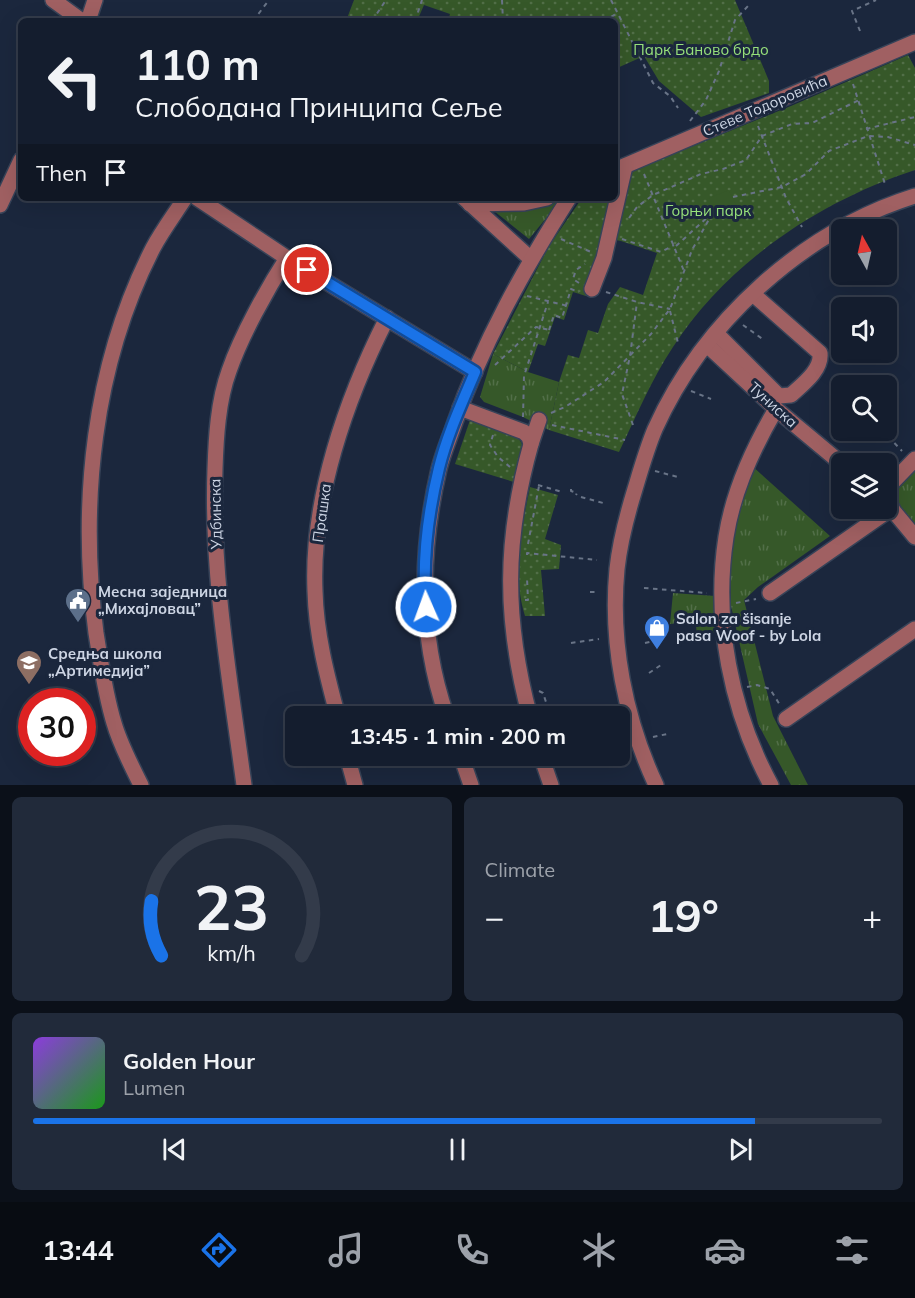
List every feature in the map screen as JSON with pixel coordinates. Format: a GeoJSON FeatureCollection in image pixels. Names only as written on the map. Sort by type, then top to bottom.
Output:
{"type":"FeatureCollection","features":[{"type":"Feature","properties":{"kind":"street"},"geometry":{"type":"LineString","coordinates":[[53,0],[78,18]]}},
{"type":"Feature","properties":{"kind":"street"},"geometry":{"type":"LineString","coordinates":[[89,18],[95,0]]}},
{"type":"Feature","properties":{"kind":"street","name":"Стеве Тодоровића"},"geometry":{"type":"LineString","coordinates":[[620,168],[915,42]]}},
{"type":"Feature","properties":{"kind":"street"},"geometry":{"type":"LineString","coordinates":[[0,205],[18,166]]}},
{"type":"Feature","properties":{"kind":"street"},"geometry":{"type":"LineString","coordinates":[[656,785],[640,749],[632,721],[616,631],[617,570],[621,542],[655,429],[679,385],[712,339],[753,294],[788,264],[839,230],[915,196]]}},
{"type":"Feature","properties":{"kind":"street"},"geometry":{"type":"LineString","coordinates":[[141,785],[124,750],[114,722],[100,656],[90,568],[91,472],[111,358],[122,325],[154,248],[182,201]]}},
{"type":"Feature","properties":{"kind":"street"},"geometry":{"type":"LineString","coordinates":[[202,201],[287,258],[475,371]]}},
{"type":"Feature","properties":{"kind":"street"},"geometry":{"type":"LineString","coordinates":[[467,201],[530,201]]}},
{"type":"Feature","properties":{"kind":"street"},"geometry":{"type":"LineString","coordinates":[[467,201],[531,259]]}},
{"type":"Feature","properties":{"kind":"street"},"geometry":{"type":"LineString","coordinates":[[444,706],[431,653],[425,591],[426,554],[439,467],[475,371],[531,259],[567,201]]}},
{"type":"Feature","properties":{"kind":"street"},"geometry":{"type":"LineString","coordinates":[[596,290],[614,201]]}},
{"type":"Feature","properties":{"kind":"street","name":"Удбинска"},"geometry":{"type":"LineString","coordinates":[[244,785],[220,606],[213,506],[216,432],[228,371],[252,321],[287,258]]}},
{"type":"Feature","properties":{"kind":"street"},"geometry":{"type":"LineString","coordinates":[[712,339],[779,396],[791,395],[818,368],[821,361],[820,352],[753,294]]}},
{"type":"Feature","properties":{"kind":"street","name":"Прашка"},"geometry":{"type":"LineString","coordinates":[[335,706],[324,659],[315,591],[315,564],[322,493],[338,438],[365,362],[387,318]]}},
{"type":"Feature","properties":{"kind":"street","name":"Туниска"},"geometry":{"type":"LineString","coordinates":[[712,339],[776,409],[831,455]]}},
{"type":"Feature","properties":{"kind":"street"},"geometry":{"type":"LineString","coordinates":[[460,408],[528,438]]}},
{"type":"Feature","properties":{"kind":"street"},"geometry":{"type":"LineString","coordinates":[[771,785],[750,742],[736,699],[728,658],[722,594],[726,537],[730,517],[750,458],[776,409]]}},
{"type":"Feature","properties":{"kind":"street"},"geometry":{"type":"LineString","coordinates":[[526,706],[513,639],[510,566],[512,530],[528,438],[546,423]]}},
{"type":"Feature","properties":{"kind":"street"},"geometry":{"type":"LineString","coordinates":[[897,477],[913,460]]}},
{"type":"Feature","properties":{"kind":"street"},"geometry":{"type":"LineString","coordinates":[[897,515],[915,537]]}},
{"type":"Feature","properties":{"kind":"street"},"geometry":{"type":"LineString","coordinates":[[770,592],[870,519]]}},
{"type":"Feature","properties":{"kind":"street"},"geometry":{"type":"LineString","coordinates":[[786,719],[915,629]]}},
{"type":"Feature","properties":{"kind":"street"},"geometry":{"type":"LineString","coordinates":[[350,766],[355,785]]}},
{"type":"Feature","properties":{"kind":"street"},"geometry":{"type":"LineString","coordinates":[[464,766],[471,785]]}},
{"type":"Feature","properties":{"kind":"street"},"geometry":{"type":"LineString","coordinates":[[545,766],[551,785]]}},
{"type":"Feature","properties":{"kind":"path"},"geometry":{"type":"LineString","coordinates":[[255,18],[268,0]]}},
{"type":"Feature","properties":{"kind":"path"},"geometry":{"type":"LineString","coordinates":[[374,18],[386,0]]}},
{"type":"Feature","properties":{"kind":"path"},"geometry":{"type":"LineString","coordinates":[[416,18],[422,0]]}},
{"type":"Feature","properties":{"kind":"path"},"geometry":{"type":"LineString","coordinates":[[502,0],[503,18]]}},
{"type":"Feature","properties":{"kind":"path"},"geometry":{"type":"LineString","coordinates":[[611,0],[653,83],[670,96],[678,108]]}},
{"type":"Feature","properties":{"kind":"path"},"geometry":{"type":"LineString","coordinates":[[860,31],[852,11],[876,0]]}},
{"type":"Feature","properties":{"kind":"path"},"geometry":{"type":"LineString","coordinates":[[690,121],[706,100],[719,72],[735,20],[748,6]]}},
{"type":"Feature","properties":{"kind":"path"},"geometry":{"type":"LineString","coordinates":[[609,18],[618,13]]}},
{"type":"Feature","properties":{"kind":"path"},"geometry":{"type":"LineString","coordinates":[[851,80],[885,184]]}},
{"type":"Feature","properties":{"kind":"path"},"geometry":{"type":"LineString","coordinates":[[653,195],[701,174],[746,160],[762,136],[792,124],[812,123],[859,100]]}},
{"type":"Feature","properties":{"kind":"path"},"geometry":{"type":"LineString","coordinates":[[866,129],[915,117]]}},
{"type":"Feature","properties":{"kind":"path"},"geometry":{"type":"LineString","coordinates":[[755,120],[782,187],[802,227]]}},
{"type":"Feature","properties":{"kind":"path"},"geometry":{"type":"LineString","coordinates":[[733,198],[782,187],[806,174],[829,151],[868,136],[888,137],[915,145]]}},
{"type":"Feature","properties":{"kind":"path"},"geometry":{"type":"LineString","coordinates":[[642,169],[684,271]]}},
{"type":"Feature","properties":{"kind":"path"},"geometry":{"type":"LineString","coordinates":[[553,411],[565,407],[604,382],[651,334],[670,309],[692,250],[713,212],[675,246],[661,252],[613,237]]}},
{"type":"Feature","properties":{"kind":"path"},"geometry":{"type":"LineString","coordinates":[[558,237],[604,258]]}},
{"type":"Feature","properties":{"kind":"path"},"geometry":{"type":"LineString","coordinates":[[475,371],[491,368],[536,327],[549,330],[554,315],[562,318],[571,289],[590,295],[596,290],[670,309]]}},
{"type":"Feature","properties":{"kind":"path"},"geometry":{"type":"LineString","coordinates":[[529,297],[567,306]]}},
{"type":"Feature","properties":{"kind":"path"},"geometry":{"type":"LineString","coordinates":[[528,438],[524,376],[548,302]]}},
{"type":"Feature","properties":{"kind":"path"},"geometry":{"type":"LineString","coordinates":[[633,425],[622,394],[637,302]]}},
{"type":"Feature","properties":{"kind":"path"},"geometry":{"type":"LineString","coordinates":[[670,309],[678,343]]}},
{"type":"Feature","properties":{"kind":"path"},"geometry":{"type":"LineString","coordinates":[[731,316],[764,340]]}},
{"type":"Feature","properties":{"kind":"path"},"geometry":{"type":"LineString","coordinates":[[679,385],[711,399]]}},
{"type":"Feature","properties":{"kind":"path"},"geometry":{"type":"LineString","coordinates":[[546,423],[626,440]]}},
{"type":"Feature","properties":{"kind":"path"},"geometry":{"type":"LineString","coordinates":[[494,432],[490,445],[498,457],[510,467]]}},
{"type":"Feature","properties":{"kind":"path"},"geometry":{"type":"LineString","coordinates":[[893,441],[913,460]]}},
{"type":"Feature","properties":{"kind":"path"},"geometry":{"type":"LineString","coordinates":[[642,468],[678,477]]}},
{"type":"Feature","properties":{"kind":"path"},"geometry":{"type":"LineString","coordinates":[[530,483],[562,492]]}},
{"type":"Feature","properties":{"kind":"path"},"geometry":{"type":"LineString","coordinates":[[526,563],[539,486]]}},
{"type":"Feature","properties":{"kind":"path"},"geometry":{"type":"LineString","coordinates":[[571,489],[577,493],[576,495]]}},
{"type":"Feature","properties":{"kind":"path"},"geometry":{"type":"LineString","coordinates":[[581,497],[585,500],[607,504]]}},
{"type":"Feature","properties":{"kind":"path"},"geometry":{"type":"LineString","coordinates":[[527,553],[597,560]]}},
{"type":"Feature","properties":{"kind":"path"},"geometry":{"type":"LineString","coordinates":[[526,572],[528,600]]}},
{"type":"Feature","properties":{"kind":"path"},"geometry":{"type":"LineString","coordinates":[[644,588],[722,594]]}},
{"type":"Feature","properties":{"kind":"path"},"geometry":{"type":"LineString","coordinates":[[590,592],[596,592]]}},
{"type":"Feature","properties":{"kind":"path"},"geometry":{"type":"LineString","coordinates":[[737,603],[751,601]]}},
{"type":"Feature","properties":{"kind":"path"},"geometry":{"type":"LineString","coordinates":[[571,643],[599,639]]}},
{"type":"Feature","properties":{"kind":"path"},"geometry":{"type":"LineString","coordinates":[[645,643],[658,640]]}},
{"type":"Feature","properties":{"kind":"path"},"geometry":{"type":"LineString","coordinates":[[649,673],[660,665]]}},
{"type":"Feature","properties":{"kind":"path"},"geometry":{"type":"LineString","coordinates":[[750,686],[757,685],[770,689],[775,694],[786,719]]}},
{"type":"Feature","properties":{"kind":"path"},"geometry":{"type":"LineString","coordinates":[[661,735],[667,734]]}},
{"type":"Feature","properties":{"kind":"green space","name":"Парк Баново брдо"},"geometry":{"type":"Polygon","coordinates":[[[354,0],[735,0],[769,81],[769,93],[701,117],[659,81],[644,56],[618,68],[618,18],[449,18],[450,14],[424,5],[418,18],[347,18],[354,0]]]}},
{"type":"Feature","properties":{"kind":"green space","name":"Горњи парк"},"geometry":{"type":"Polygon","coordinates":[[[908,55],[915,68],[915,170],[880,183],[811,217],[779,238],[721,288],[695,316],[673,347],[644,399],[619,452],[549,430],[559,382],[568,355],[579,358],[588,330],[598,333],[608,304],[620,287],[643,295],[657,253],[606,238],[586,296],[573,292],[564,320],[555,317],[545,346],[538,344],[528,372],[493,354],[549,246],[580,201],[618,201],[618,177],[908,55]]]}},
{"type":"Feature","properties":{"kind":"green space"},"geometry":{"type":"Polygon","coordinates":[[[729,190],[737,207],[716,217],[707,199],[729,190]]]}},
{"type":"Feature","properties":{"kind":"green space"},"geometry":{"type":"Polygon","coordinates":[[[560,201],[529,239],[494,211],[528,210],[560,201]]]}},
{"type":"Feature","properties":{"kind":"green space"},"geometry":{"type":"Polygon","coordinates":[[[493,354],[528,372],[559,382],[549,430],[484,402],[480,397],[493,354]]]}},
{"type":"Feature","properties":{"kind":"green space"},"geometry":{"type":"Polygon","coordinates":[[[470,420],[502,429],[517,437],[522,443],[522,462],[517,483],[455,464],[470,420]]]}},
{"type":"Feature","properties":{"kind":"green space"},"geometry":{"type":"Polygon","coordinates":[[[751,465],[830,536],[758,587],[744,600],[773,716],[808,785],[791,785],[758,724],[731,606],[730,563],[735,517],[751,465]]]}},
{"type":"Feature","properties":{"kind":"green space"},"geometry":{"type":"Polygon","coordinates":[[[915,466],[915,525],[897,504],[897,485],[915,466]]]}},
{"type":"Feature","properties":{"kind":"green space"},"geometry":{"type":"Polygon","coordinates":[[[530,487],[558,495],[545,539],[561,545],[559,569],[541,570],[545,616],[525,616],[519,584],[519,552],[530,487]]]}},
{"type":"Feature","properties":{"kind":"green space"},"geometry":{"type":"Polygon","coordinates":[[[673,593],[715,596],[717,632],[697,635],[696,626],[688,626],[688,622],[670,624],[673,593]]]}},
{"type":"Feature","properties":{"kind":"place","name":"Месна заједница „Михајловац”"},"geometry":{"type":"Point","coordinates":[78,624]}},
{"type":"Feature","properties":{"kind":"place","name":"Salon za šisanje pasa Woof - by Lola"},"geometry":{"type":"Point","coordinates":[657,651]}},
{"type":"Feature","properties":{"kind":"place","name":"Средња школа „Артимедија”"},"geometry":{"type":"Point","coordinates":[29,686]}},
{"type":"Feature","properties":{"kind":"route"},"geometry":{"type":"LineString","coordinates":[[307,270],[475,372],[439,467],[426,554],[426,607]]}}]}
